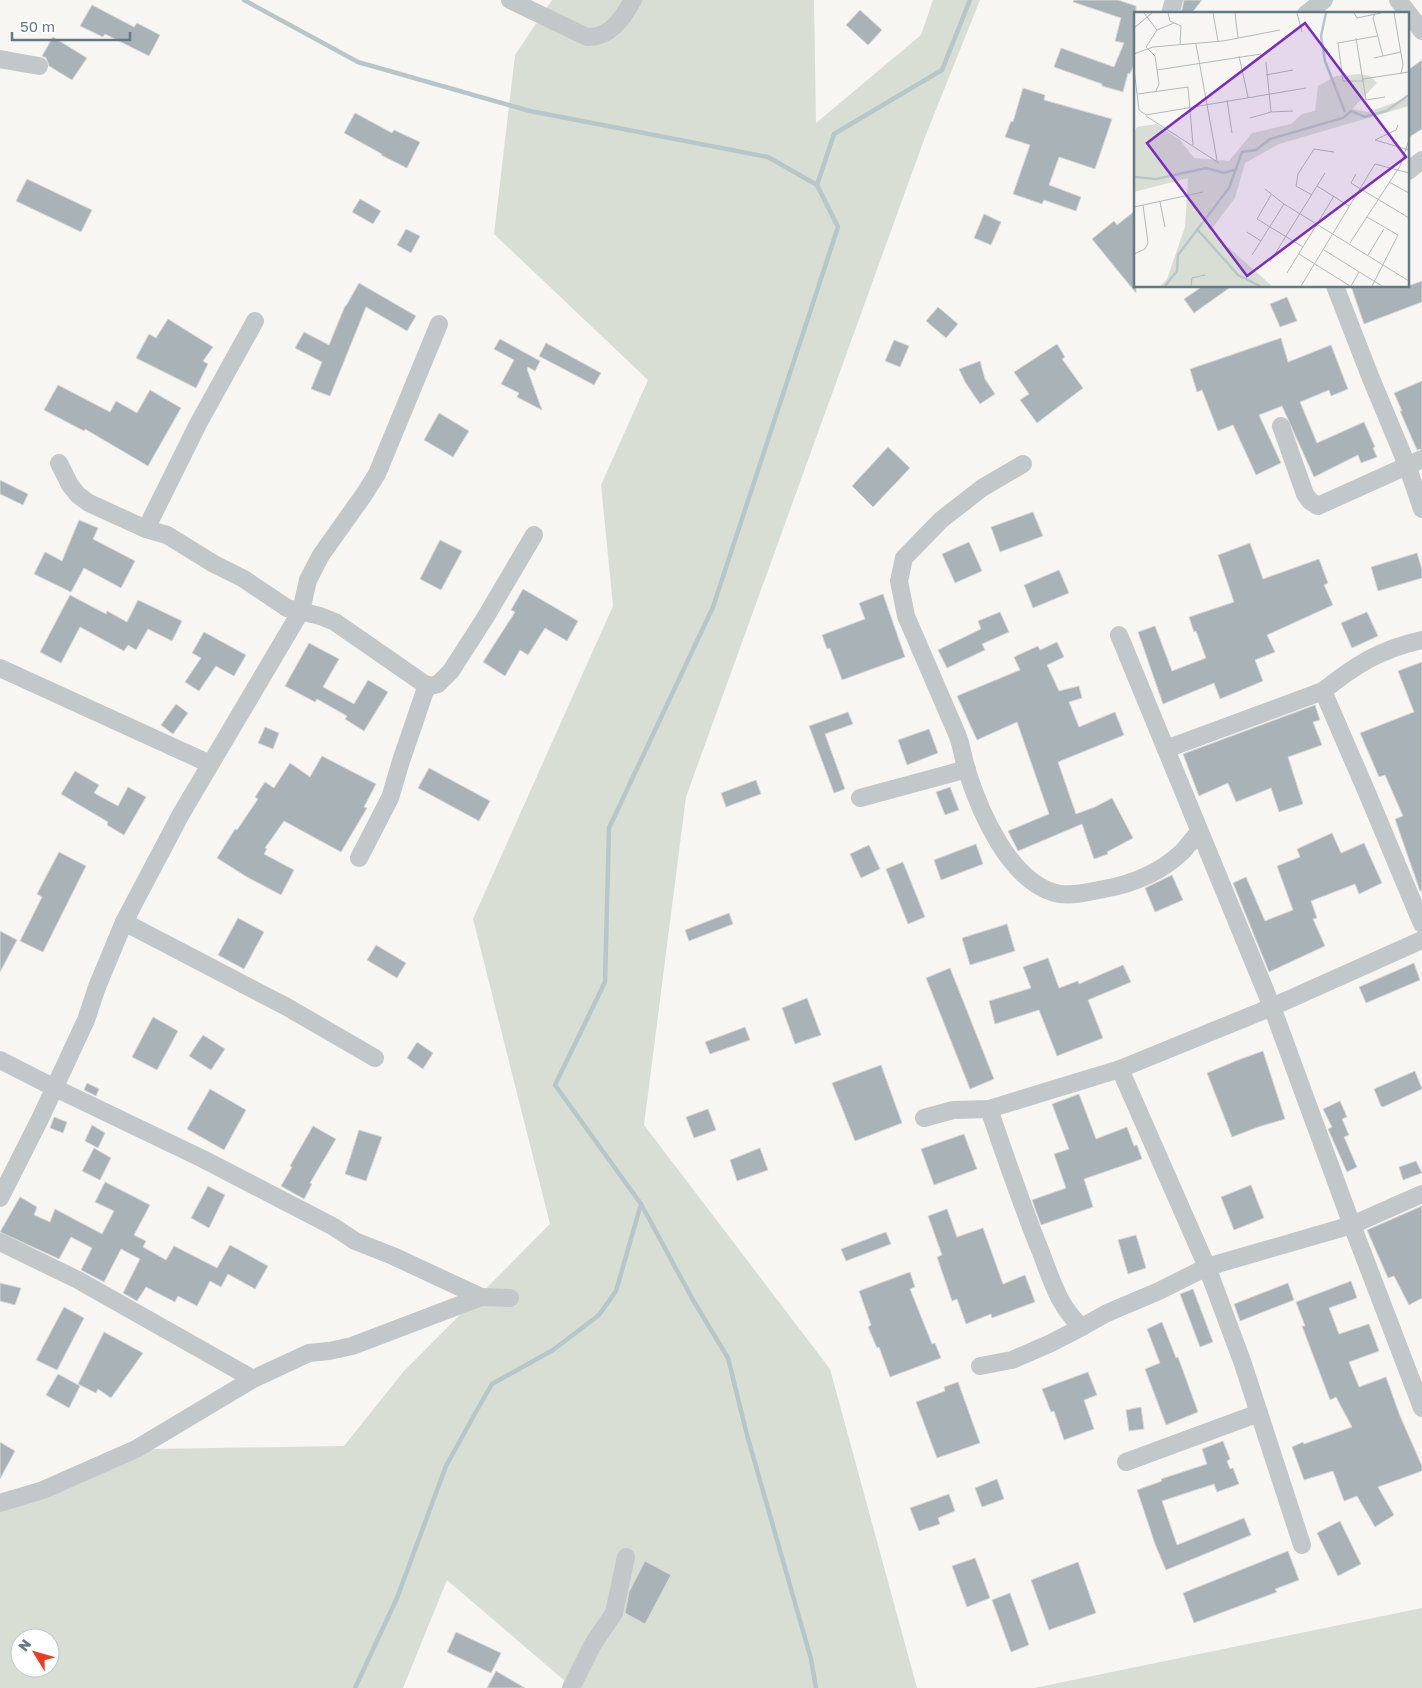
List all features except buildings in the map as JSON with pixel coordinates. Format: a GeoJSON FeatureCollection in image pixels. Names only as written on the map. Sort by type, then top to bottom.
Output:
{"type":"FeatureCollection","features":[{"type":"Feature","properties":{"kind":"street"},"geometry":{"type":"LineString","coordinates":[[510,0],[587,37],[597,38],[623,18],[634,0]]}},
{"type":"Feature","properties":{"kind":"street"},"geometry":{"type":"LineString","coordinates":[[1309,12],[1324,0]]}},
{"type":"Feature","properties":{"kind":"street"},"geometry":{"type":"LineString","coordinates":[[1398,0],[1407,12]]}},
{"type":"Feature","properties":{"kind":"street"},"geometry":{"type":"LineString","coordinates":[[1410,16],[1422,32]]}},
{"type":"Feature","properties":{"kind":"street"},"geometry":{"type":"LineString","coordinates":[[0,59],[39,66]]}},
{"type":"Feature","properties":{"kind":"street"},"geometry":{"type":"LineString","coordinates":[[1410,169],[1422,160]]}},
{"type":"Feature","properties":{"kind":"street"},"geometry":{"type":"LineString","coordinates":[[1336,288],[1370,376],[1415,462],[1422,509]]}},
{"type":"Feature","properties":{"kind":"street"},"geometry":{"type":"LineString","coordinates":[[146,529],[198,424],[255,321]]}},
{"type":"Feature","properties":{"kind":"street"},"geometry":{"type":"LineString","coordinates":[[0,1198],[55,1088],[86,1020],[97,987],[124,922],[176,822],[301,611],[312,571],[377,474],[439,324]]}},
{"type":"Feature","properties":{"kind":"street"},"geometry":{"type":"LineString","coordinates":[[1281,426],[1305,494],[1310,501],[1318,506],[1415,462]]}},
{"type":"Feature","properties":{"kind":"street"},"geometry":{"type":"LineString","coordinates":[[59,463],[70,485],[78,495],[89,503],[146,529],[167,535],[214,564],[244,579],[288,608],[320,616],[341,625],[426,685],[438,684],[451,671],[534,535]]}},
{"type":"Feature","properties":{"kind":"street"},"geometry":{"type":"LineString","coordinates":[[1023,464],[982,488],[941,520],[904,558],[898,581],[906,616],[963,749],[966,769],[984,817],[1007,856],[1032,882],[1056,893],[1084,893],[1119,886],[1157,871],[1182,852],[1199,832]]}},
{"type":"Feature","properties":{"kind":"street"},"geometry":{"type":"LineString","coordinates":[[1119,635],[1272,1007],[1422,1408]]}},
{"type":"Feature","properties":{"kind":"street"},"geometry":{"type":"LineString","coordinates":[[1166,749],[1323,691],[1368,659],[1399,645],[1422,640]]}},
{"type":"Feature","properties":{"kind":"street"},"geometry":{"type":"LineString","coordinates":[[0,668],[210,764]]}},
{"type":"Feature","properties":{"kind":"street"},"geometry":{"type":"LineString","coordinates":[[359,858],[390,798],[400,761],[426,685]]}},
{"type":"Feature","properties":{"kind":"street"},"geometry":{"type":"LineString","coordinates":[[1323,691],[1422,924]]}},
{"type":"Feature","properties":{"kind":"street"},"geometry":{"type":"LineString","coordinates":[[860,798],[966,769]]}},
{"type":"Feature","properties":{"kind":"street"},"geometry":{"type":"LineString","coordinates":[[124,922],[286,1007],[375,1058]]}},
{"type":"Feature","properties":{"kind":"street"},"geometry":{"type":"LineString","coordinates":[[924,1118],[953,1110],[989,1109],[1120,1069],[1272,1007],[1422,940]]}},
{"type":"Feature","properties":{"kind":"street"},"geometry":{"type":"LineString","coordinates":[[0,1060],[203,1159],[339,1230],[355,1241],[481,1296],[510,1298]]}},
{"type":"Feature","properties":{"kind":"street"},"geometry":{"type":"LineString","coordinates":[[1120,1069],[1207,1267],[1259,1412],[1302,1546]]}},
{"type":"Feature","properties":{"kind":"street"},"geometry":{"type":"LineString","coordinates":[[989,1109],[1019,1198],[1060,1299],[1072,1318],[1082,1327]]}},
{"type":"Feature","properties":{"kind":"street"},"geometry":{"type":"LineString","coordinates":[[980,1366],[1012,1360],[1049,1344],[1107,1313],[1159,1291],[1207,1267],[1352,1225],[1422,1194]]}},
{"type":"Feature","properties":{"kind":"street"},"geometry":{"type":"LineString","coordinates":[[0,1242],[78,1280],[253,1379]]}},
{"type":"Feature","properties":{"kind":"street"},"geometry":{"type":"LineString","coordinates":[[0,1503],[43,1490],[136,1449],[253,1379],[309,1353],[352,1346],[481,1296]]}},
{"type":"Feature","properties":{"kind":"street"},"geometry":{"type":"LineString","coordinates":[[1126,1462],[1259,1412]]}},
{"type":"Feature","properties":{"kind":"street"},"geometry":{"type":"LineString","coordinates":[[571,1688],[593,1644],[614,1613],[626,1557]]}},
{"type":"Feature","properties":{"kind":"shaded area"},"geometry":{"type":"Polygon","coordinates":[[[552,0],[814,0],[816,123],[921,35],[933,0],[980,0],[925,137],[686,797],[644,1125],[830,1369],[917,1688],[573,1688],[447,1580],[403,1688],[0,1688],[0,1501],[151,1449],[344,1446],[404,1371],[550,1224],[473,919],[613,606],[601,485],[648,380],[494,234],[515,55],[552,0]]]}},
{"type":"Feature","properties":{"kind":"shaded area"},"geometry":{"type":"Polygon","coordinates":[[[1422,1608],[1422,1688],[1034,1688],[1422,1608]]]}},
{"type":"Feature","properties":{"kind":"waterway"},"geometry":{"type":"LineString","coordinates":[[244,0],[358,62],[530,111],[768,157],[817,185]]}},
{"type":"Feature","properties":{"kind":"waterway"},"geometry":{"type":"LineString","coordinates":[[816,1688],[811,1659],[747,1435],[728,1358],[693,1300],[641,1204],[555,1085],[605,982],[609,828],[713,607],[838,227],[817,185],[834,134],[942,70],[970,0]]}},
{"type":"Feature","properties":{"kind":"waterway"},"geometry":{"type":"LineString","coordinates":[[355,1688],[397,1598],[446,1466],[492,1384],[553,1350],[599,1315],[616,1291],[641,1204]]}}]}
